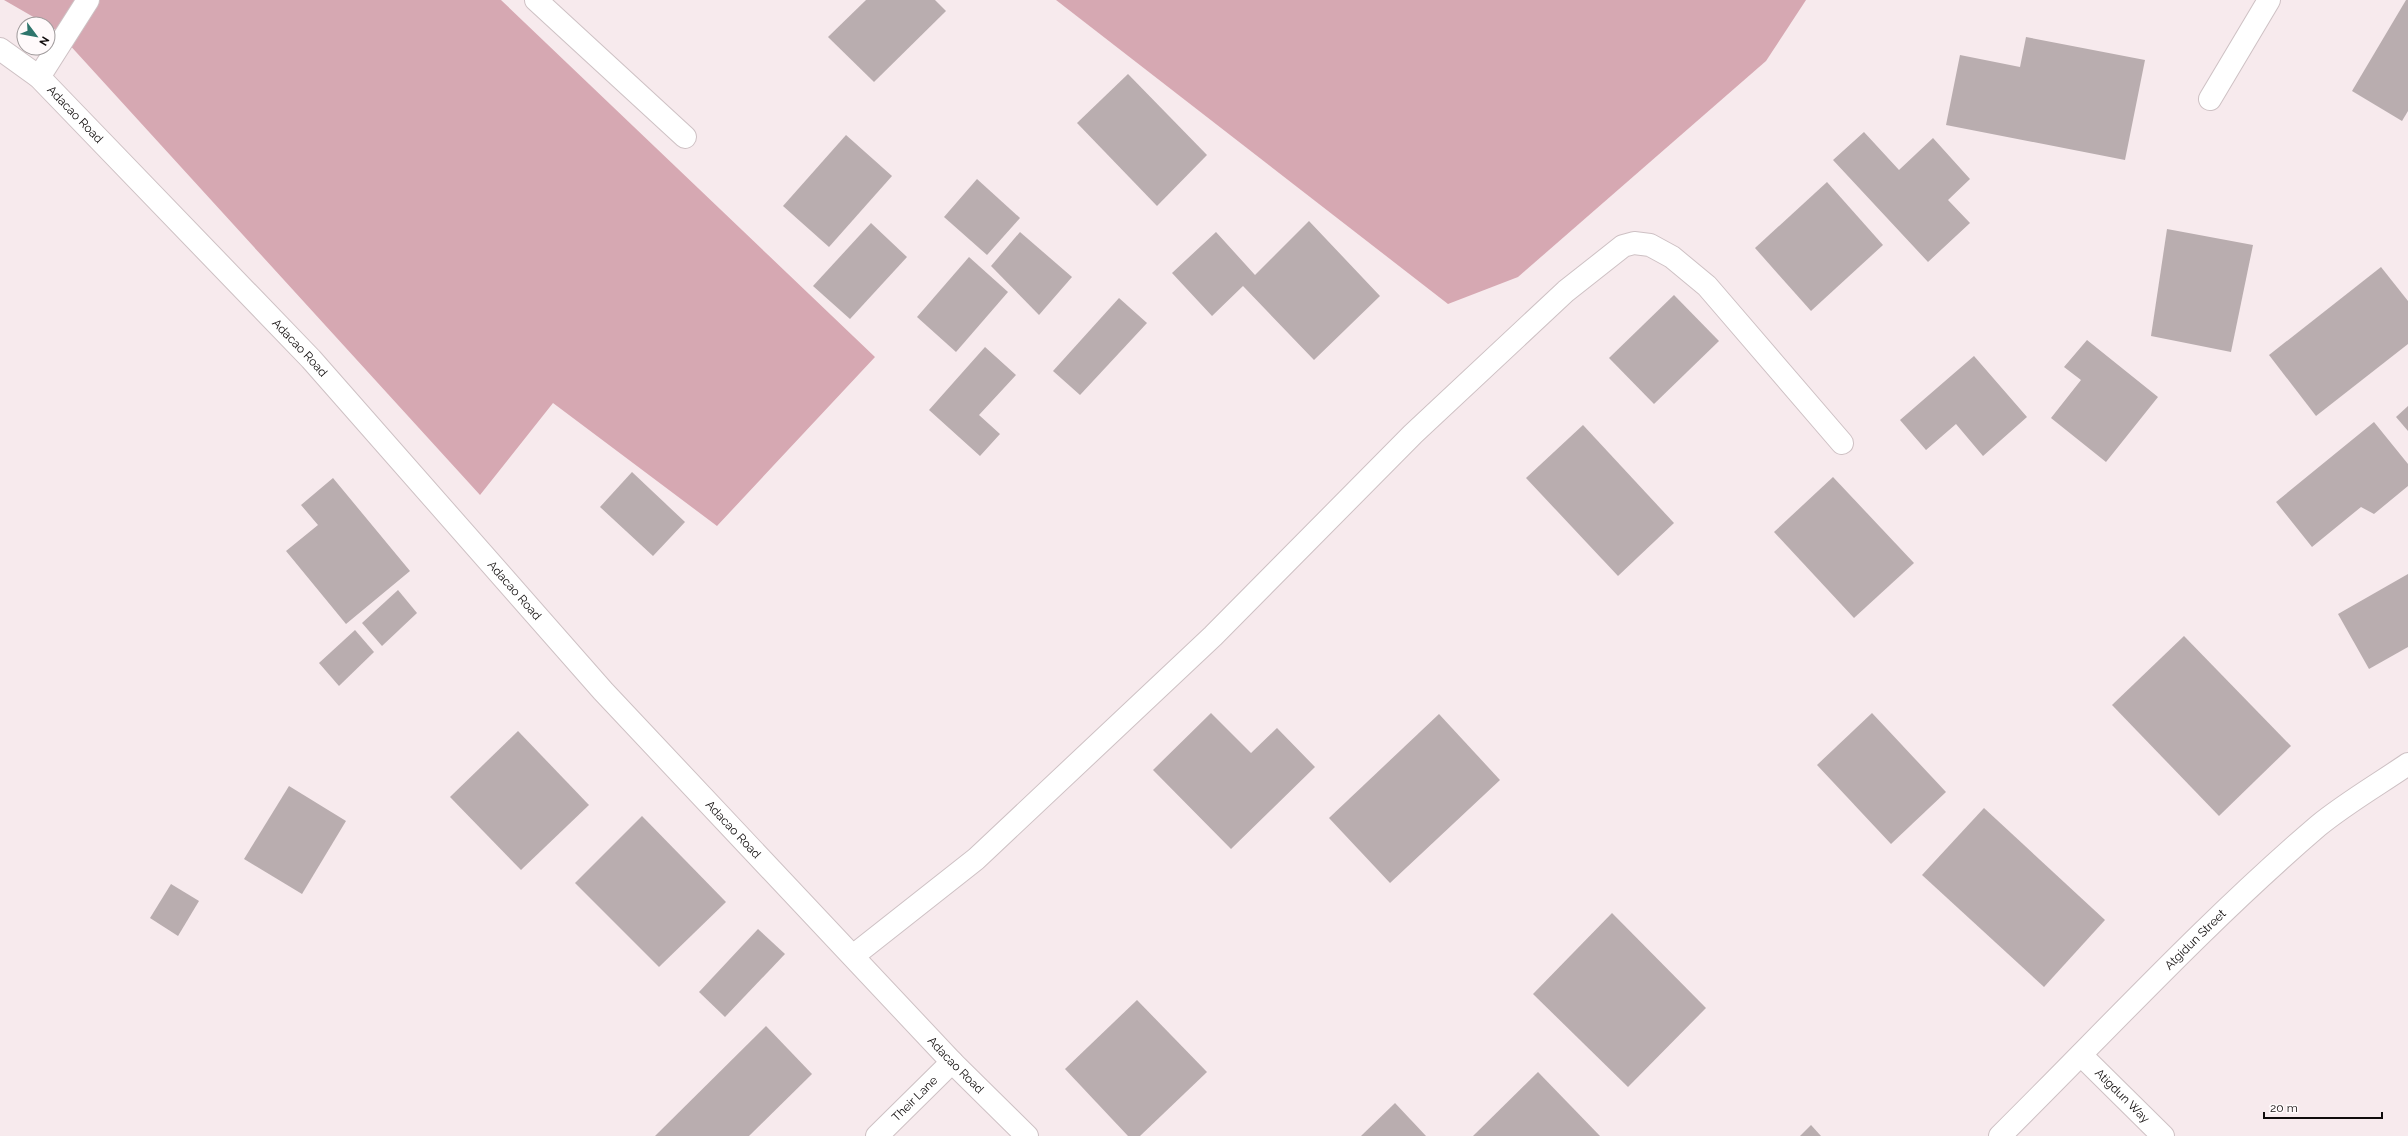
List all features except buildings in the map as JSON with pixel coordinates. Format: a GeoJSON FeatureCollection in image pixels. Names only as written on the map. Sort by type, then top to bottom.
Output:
{"type":"FeatureCollection","features":[{"type":"Feature","properties":{"kind":"street"},"geometry":{"type":"LineString","coordinates":[[39,77],[88,0]]}},
{"type":"Feature","properties":{"kind":"street"},"geometry":{"type":"LineString","coordinates":[[536,0],[685,137]]}},
{"type":"Feature","properties":{"kind":"street"},"geometry":{"type":"LineString","coordinates":[[2210,99],[2269,0]]}},
{"type":"Feature","properties":{"kind":"street","name":"Adacao Road"},"geometry":{"type":"LineString","coordinates":[[0,49],[39,77],[311,359],[603,691],[952,1062],[1027,1136]]}},
{"type":"Feature","properties":{"kind":"street"},"geometry":{"type":"LineString","coordinates":[[853,956],[976,859],[1212,636],[1403,444],[1566,291],[1623,246],[1634,243],[1650,246],[1672,257],[1706,286],[1842,443]]}},
{"type":"Feature","properties":{"kind":"street","name":"Atgidun Street"},"geometry":{"type":"LineString","coordinates":[[2000,1136],[2082,1055],[2172,962],[2320,825],[2408,764]]}},
{"type":"Feature","properties":{"kind":"street","name":"Atigdun Way"},"geometry":{"type":"LineString","coordinates":[[2082,1055],[2163,1136]]}},
{"type":"Feature","properties":{"kind":"street","name":"Their Lane"},"geometry":{"type":"LineString","coordinates":[[877,1136],[952,1062]]}},
{"type":"Feature","properties":{"kind":"shaded area"},"geometry":{"type":"Polygon","coordinates":[[[4,0],[501,0],[875,357],[717,526],[553,403],[480,495],[56,30],[56,16],[32,16],[4,0]]]}},
{"type":"Feature","properties":{"kind":"shaded area"},"geometry":{"type":"Polygon","coordinates":[[[1056,0],[1806,0],[1766,61],[1518,277],[1448,304],[1056,0]]]}}]}
